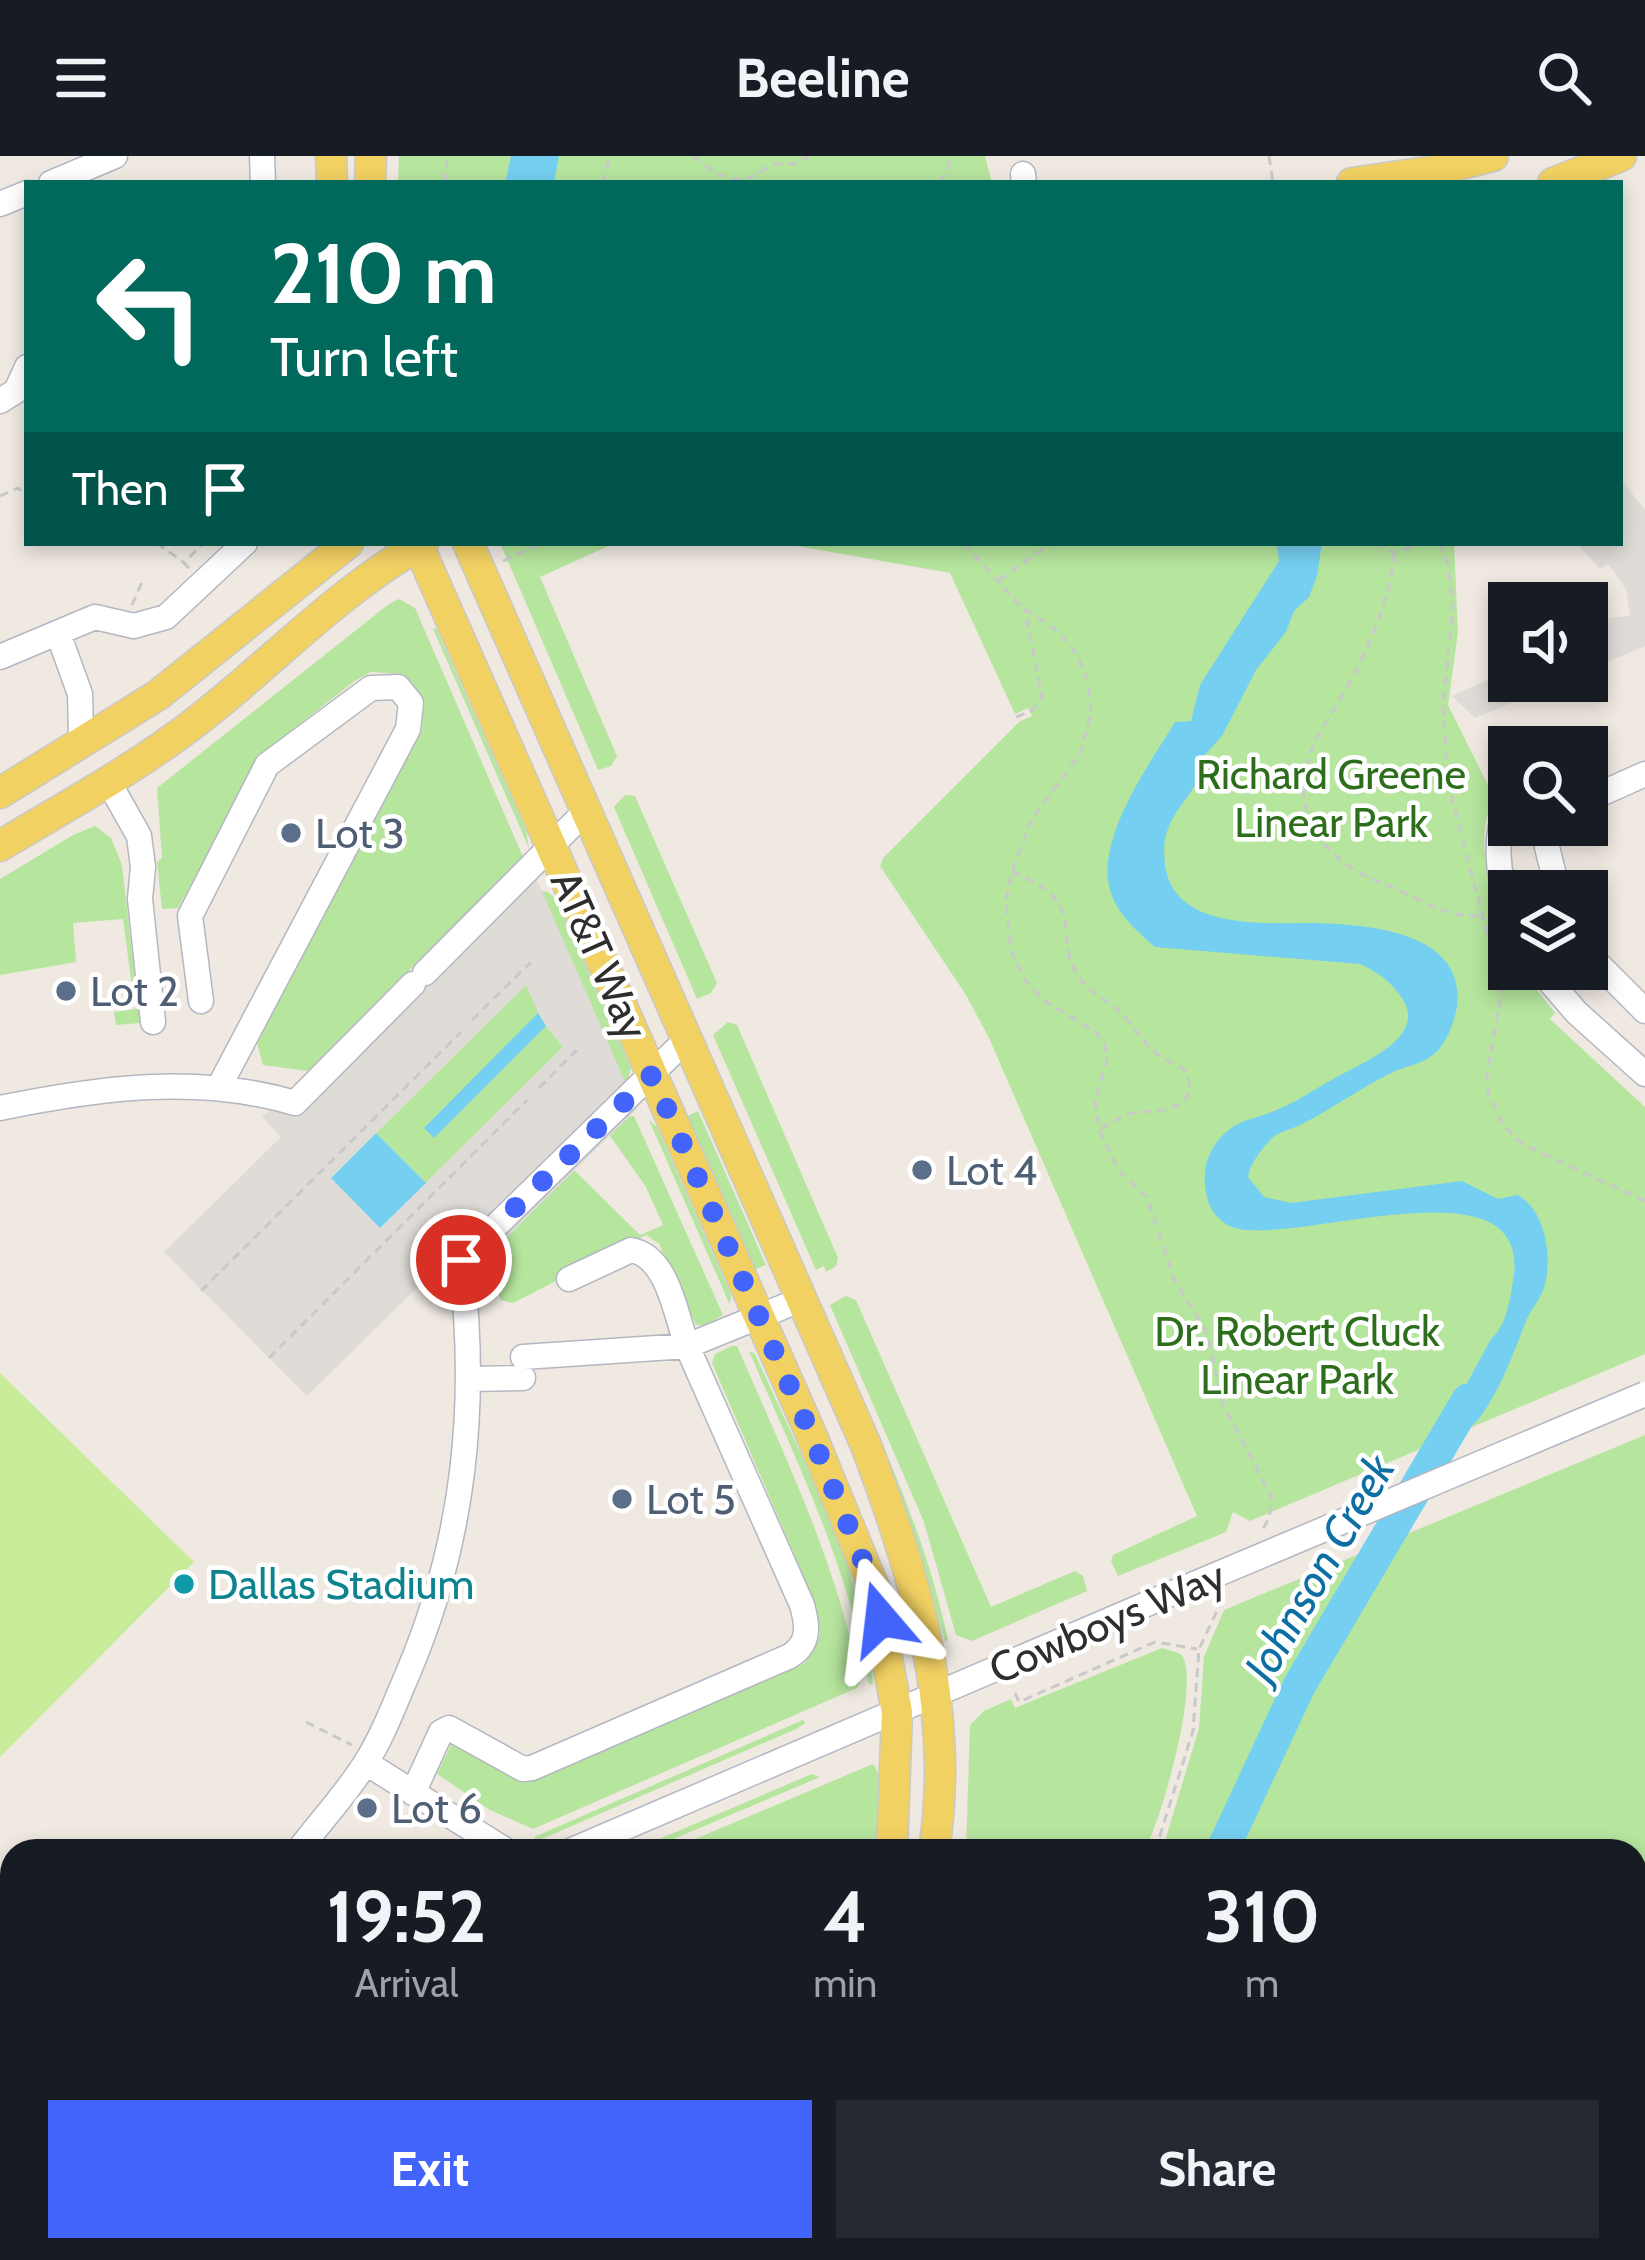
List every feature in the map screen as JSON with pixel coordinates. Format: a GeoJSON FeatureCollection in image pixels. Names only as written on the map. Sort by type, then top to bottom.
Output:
{"type":"FeatureCollection","features":[{"type":"Feature","properties":{"kind":"main road"},"geometry":{"type":"LineString","coordinates":[[1399,180],[1436,177],[1492,156]]}},
{"type":"Feature","properties":{"kind":"main road"},"geometry":{"type":"LineString","coordinates":[[1561,180],[1621,156]]}},
{"type":"Feature","properties":{"kind":"main road"},"geometry":{"type":"LineString","coordinates":[[308,573],[327,546]]}},
{"type":"Feature","properties":{"kind":"main road"},"geometry":{"type":"LineString","coordinates":[[0,793],[158,695],[344,546]]}},
{"type":"Feature","properties":{"kind":"main road"},"geometry":{"type":"LineString","coordinates":[[0,845],[195,722],[325,612],[417,546]]}},
{"type":"Feature","properties":{"kind":"main road","name":"AT&T Way"},"geometry":{"type":"LineString","coordinates":[[421,546],[874,1588],[897,1712],[892,1839]]}},
{"type":"Feature","properties":{"kind":"main road","name":"AT&T Way"},"geometry":{"type":"LineString","coordinates":[[469,546],[865,1443],[898,1531],[919,1600],[936,1695],[936,1839]]}},
{"type":"Feature","properties":{"kind":"main road"},"geometry":{"type":"LineString","coordinates":[[83,738],[108,781]]}},
{"type":"Feature","properties":{"kind":"street"},"geometry":{"type":"LineString","coordinates":[[58,180],[115,156]]}},
{"type":"Feature","properties":{"kind":"street"},"geometry":{"type":"LineString","coordinates":[[0,401],[16,391],[24,374]]}},
{"type":"Feature","properties":{"kind":"street"},"geometry":{"type":"LineString","coordinates":[[0,657],[100,616],[134,626],[166,617],[242,546]]}},
{"type":"Feature","properties":{"kind":"street"},"geometry":{"type":"LineString","coordinates":[[58,633],[80,694],[83,738]]}},
{"type":"Feature","properties":{"kind":"street"},"geometry":{"type":"LineString","coordinates":[[202,1000],[190,916],[267,765],[371,688],[398,687],[412,710],[408,729],[219,1087]]}},
{"type":"Feature","properties":{"kind":"street"},"geometry":{"type":"LineString","coordinates":[[1608,791],[1645,774]]}},
{"type":"Feature","properties":{"kind":"street"},"geometry":{"type":"LineString","coordinates":[[108,781],[139,836],[140,899],[153,1022]]}},
{"type":"Feature","properties":{"kind":"street"},"geometry":{"type":"LineString","coordinates":[[0,1108],[166,1085],[219,1087],[295,1103],[586,811]]}},
{"type":"Feature","properties":{"kind":"street"},"geometry":{"type":"LineString","coordinates":[[1608,974],[1645,1011]]}},
{"type":"Feature","properties":{"kind":"street"},"geometry":{"type":"LineString","coordinates":[[1557,990],[1645,1074]]}},
{"type":"Feature","properties":{"kind":"street"},"geometry":{"type":"LineString","coordinates":[[307,1839],[366,1763],[417,1652],[443,1580],[463,1480],[470,1379],[461,1260],[686,1040]]}},
{"type":"Feature","properties":{"kind":"street"},"geometry":{"type":"LineString","coordinates":[[413,1793],[441,1732],[449,1728],[524,1769],[532,1768],[802,1646],[807,1626],[802,1605],[687,1346],[662,1274],[651,1258],[631,1250],[569,1279]]}},
{"type":"Feature","properties":{"kind":"street"},"geometry":{"type":"LineString","coordinates":[[470,1379],[523,1367],[687,1346],[800,1300]]}},
{"type":"Feature","properties":{"kind":"street","name":"Cowboys Way"},"geometry":{"type":"LineString","coordinates":[[598,1839],[1645,1394]]}},
{"type":"Feature","properties":{"kind":"street"},"geometry":{"type":"LineString","coordinates":[[366,1763],[488,1839]]}},
{"type":"Feature","properties":{"kind":"path"},"geometry":{"type":"LineString","coordinates":[[693,156],[714,173],[735,179],[750,178],[771,165],[794,166],[809,156]]}},
{"type":"Feature","properties":{"kind":"path"},"geometry":{"type":"LineString","coordinates":[[771,165],[773,156]]}},
{"type":"Feature","properties":{"kind":"path"},"geometry":{"type":"LineString","coordinates":[[161,546],[184,562]]}},
{"type":"Feature","properties":{"kind":"path"},"geometry":{"type":"LineString","coordinates":[[503,561],[536,546]]}},
{"type":"Feature","properties":{"kind":"path"},"geometry":{"type":"LineString","coordinates":[[967,546],[1025,608],[1049,622],[1078,656],[1088,682],[1091,713],[1081,754],[1031,820],[1012,872],[1007,931],[1019,970],[1042,1000],[1096,1033],[1106,1048],[1095,1101],[1099,1130],[1119,1171],[1147,1197],[1174,1279],[1208,1335],[1222,1402],[1272,1498],[1269,1518],[1258,1538]]}},
{"type":"Feature","properties":{"kind":"path"},"geometry":{"type":"LineString","coordinates":[[998,581],[1048,546]]}},
{"type":"Feature","properties":{"kind":"path"},"geometry":{"type":"LineString","coordinates":[[1381,546],[1394,553],[1414,546]]}},
{"type":"Feature","properties":{"kind":"path"},"geometry":{"type":"LineString","coordinates":[[1394,553],[1390,584],[1362,658],[1308,757],[1305,804],[1323,844],[1349,868],[1451,913],[1483,915]]}},
{"type":"Feature","properties":{"kind":"path"},"geometry":{"type":"LineString","coordinates":[[1016,717],[1033,710],[1042,697],[1025,608]]}},
{"type":"Feature","properties":{"kind":"path"},"geometry":{"type":"LineString","coordinates":[[1012,872],[1035,880],[1052,894],[1068,920],[1067,946],[1090,992],[1113,1005],[1156,1054],[1183,1067],[1188,1076],[1187,1098],[1178,1106],[1166,1112],[1128,1114],[1099,1130]]}},
{"type":"Feature","properties":{"kind":"path"},"geometry":{"type":"LineString","coordinates":[[472,1020],[531,962]]}},
{"type":"Feature","properties":{"kind":"path"},"geometry":{"type":"LineString","coordinates":[[201,1291],[460,1032]]}},
{"type":"Feature","properties":{"kind":"path"},"geometry":{"type":"LineString","coordinates":[[539,1088],[577,1050]]}},
{"type":"Feature","properties":{"kind":"path"},"geometry":{"type":"LineString","coordinates":[[269,1358],[527,1100]]}},
{"type":"Feature","properties":{"kind":"path"},"geometry":{"type":"LineString","coordinates":[[1160,1839],[1193,1731],[1199,1649],[1225,1595]]}},
{"type":"Feature","properties":{"kind":"path"},"geometry":{"type":"LineString","coordinates":[[1016,1693],[1019,1702],[1155,1642],[1199,1649]]}},
{"type":"Feature","properties":{"kind":"path"},"geometry":{"type":"LineString","coordinates":[[306,1722],[332,1736]]}},
{"type":"Feature","properties":{"kind":"green space"},"geometry":{"type":"Polygon","coordinates":[[[399,156],[985,156],[991,180],[398,180],[399,156]]]}},
{"type":"Feature","properties":{"kind":"green space"},"geometry":{"type":"Polygon","coordinates":[[[501,546],[608,546],[540,577],[617,756],[611,766],[598,770],[501,546]]]}},
{"type":"Feature","properties":{"kind":"green space"},"geometry":{"type":"Polygon","coordinates":[[[797,546],[1454,546],[1458,632],[1448,705],[1488,785],[1484,842],[1488,990],[1537,990],[1555,1013],[1550,1019],[1645,1107],[1645,1354],[1250,1521],[1233,1512],[1226,1532],[1118,1576],[1113,1555],[1197,1516],[989,1038],[880,866],[1019,722],[1032,716],[1028,708],[1015,714],[950,573],[797,546]]]}},
{"type":"Feature","properties":{"kind":"green space"},"geometry":{"type":"Polygon","coordinates":[[[399,599],[415,608],[523,857],[308,1071],[263,1065],[257,1043],[422,729],[423,701],[403,674],[371,672],[264,752],[178,908],[162,909],[157,788],[399,599]]]}},
{"type":"Feature","properties":{"kind":"green space"},"geometry":{"type":"Polygon","coordinates":[[[433,629],[526,830],[529,848],[433,629]]]}},
{"type":"Feature","properties":{"kind":"green space"},"geometry":{"type":"Polygon","coordinates":[[[625,795],[635,796],[717,983],[711,993],[697,999],[614,807],[625,795]]]}},
{"type":"Feature","properties":{"kind":"green space"},"geometry":{"type":"Polygon","coordinates":[[[95,826],[111,838],[122,865],[140,1023],[116,1025],[114,1012],[135,1009],[123,919],[73,923],[76,962],[0,975],[0,879],[95,826]]]}},
{"type":"Feature","properties":{"kind":"green space"},"geometry":{"type":"Polygon","coordinates":[[[537,890],[556,899],[631,1068],[627,1082],[606,1068],[537,890]]]}},
{"type":"Feature","properties":{"kind":"green space"},"geometry":{"type":"Polygon","coordinates":[[[527,984],[541,1019],[563,1047],[426,1183],[376,1133],[527,984]]]}},
{"type":"Feature","properties":{"kind":"green space"},"geometry":{"type":"Polygon","coordinates":[[[728,1022],[737,1025],[838,1258],[836,1266],[826,1272],[824,1266],[816,1270],[713,1035],[728,1022]]]}},
{"type":"Feature","properties":{"kind":"green space"},"geometry":{"type":"Polygon","coordinates":[[[698,1111],[766,1265],[753,1270],[685,1117],[698,1111]]]}},
{"type":"Feature","properties":{"kind":"green space"},"geometry":{"type":"Polygon","coordinates":[[[634,1116],[723,1315],[696,1325],[659,1244],[646,1235],[513,1303],[501,1300],[496,1287],[491,1288],[486,1256],[573,1169],[640,1235],[663,1225],[646,1187],[608,1133],[634,1116]]]}},
{"type":"Feature","properties":{"kind":"green space"},"geometry":{"type":"Polygon","coordinates":[[[649,1120],[657,1127],[731,1294],[730,1305],[649,1120]]]}},
{"type":"Feature","properties":{"kind":"green space"},"geometry":{"type":"Polygon","coordinates":[[[846,1296],[856,1300],[991,1607],[1075,1571],[1083,1576],[1087,1591],[972,1641],[956,1635],[924,1522],[830,1305],[846,1296]]]}},
{"type":"Feature","properties":{"kind":"green space"},"geometry":{"type":"Polygon","coordinates":[[[825,1315],[911,1515],[938,1597],[945,1642],[911,1525],[825,1315]]]}},
{"type":"Feature","properties":{"kind":"green space"},"geometry":{"type":"Polygon","coordinates":[[[737,1346],[824,1553],[850,1638],[860,1682],[857,1688],[533,1829],[490,1810],[437,1774],[451,1745],[458,1743],[525,1783],[805,1663],[820,1634],[795,1556],[712,1363],[715,1354],[737,1346]]]}},
{"type":"Feature","properties":{"kind":"green space"},"geometry":{"type":"Polygon","coordinates":[[[749,1351],[755,1354],[790,1429],[846,1562],[870,1648],[873,1685],[834,1555],[749,1351]]]}},
{"type":"Feature","properties":{"kind":"green space"},"geometry":{"type":"Polygon","coordinates":[[[0,1373],[194,1562],[0,1757],[0,1373]]]}},
{"type":"Feature","properties":{"kind":"green space"},"geometry":{"type":"Polygon","coordinates":[[[1645,1435],[1645,1839],[1166,1839],[1199,1728],[1204,1657],[1224,1610],[1645,1435]]]}},
{"type":"Feature","properties":{"kind":"green space"},"geometry":{"type":"Polygon","coordinates":[[[1162,1648],[1181,1654],[1186,1668],[1183,1720],[1169,1783],[1149,1839],[966,1839],[970,1725],[984,1711],[1011,1699],[1015,1708],[1162,1648]]]}},
{"type":"Feature","properties":{"kind":"green space"},"geometry":{"type":"Polygon","coordinates":[[[803,1720],[805,1723],[544,1838],[534,1837],[803,1720]]]}},
{"type":"Feature","properties":{"kind":"green space"},"geometry":{"type":"Polygon","coordinates":[[[873,1764],[880,1776],[878,1839],[695,1839],[873,1764]]]}},
{"type":"Feature","properties":{"kind":"green space"},"geometry":{"type":"Polygon","coordinates":[[[812,1774],[820,1777],[673,1839],[659,1839],[812,1774]]]}},
{"type":"Feature","properties":{"kind":"shaded area"},"geometry":{"type":"Polygon","coordinates":[[[1623,482],[1645,510],[1645,646],[1608,662],[1608,618],[1630,616],[1626,589],[1608,564],[1600,569],[1580,547],[1623,546],[1623,482]]]}},
{"type":"Feature","properties":{"kind":"shaded area"},"geometry":{"type":"Polygon","coordinates":[[[1488,680],[1488,702],[1513,702],[1475,718],[1452,696],[1488,680]]]}},
{"type":"Feature","properties":{"kind":"shaded area"},"geometry":{"type":"Polygon","coordinates":[[[527,857],[637,1109],[444,1299],[425,1280],[307,1396],[164,1252],[281,1137],[262,1117],[527,857]],[[526,985],[331,1177],[381,1227],[563,1047],[541,1019],[526,985]]]}},
{"type":"Feature","properties":{"kind":"water"},"geometry":{"type":"Polygon","coordinates":[[[511,156],[559,156],[555,180],[506,180],[511,156]]]}},
{"type":"Feature","properties":{"kind":"water"},"geometry":{"type":"Polygon","coordinates":[[[1277,546],[1322,546],[1309,597],[1294,611],[1286,632],[1256,670],[1172,819],[1164,847],[1165,865],[1172,886],[1202,912],[1246,922],[1358,926],[1408,936],[1446,962],[1456,981],[1456,1013],[1438,1051],[1274,1136],[1256,1157],[1248,1177],[1264,1197],[1291,1203],[1462,1181],[1498,1199],[1518,1195],[1528,1202],[1545,1236],[1547,1276],[1542,1292],[1485,1410],[1468,1428],[1435,1442],[1504,1320],[1513,1281],[1510,1243],[1487,1221],[1449,1213],[1262,1230],[1232,1227],[1214,1213],[1205,1184],[1210,1154],[1230,1129],[1295,1101],[1376,1056],[1400,1036],[1408,1012],[1402,998],[1384,978],[1360,964],[1155,947],[1120,911],[1108,875],[1109,852],[1126,805],[1175,722],[1191,721],[1200,685],[1279,561],[1277,546]]]}},
{"type":"Feature","properties":{"kind":"water"},"geometry":{"type":"Polygon","coordinates":[[[538,1013],[546,1026],[434,1138],[424,1128],[538,1013]]]}},
{"type":"Feature","properties":{"kind":"water"},"geometry":{"type":"Polygon","coordinates":[[[376,1133],[426,1183],[380,1228],[331,1178],[376,1133]]]}},
{"type":"Feature","properties":{"kind":"waterway","name":"Johnson Creek"},"geometry":{"type":"LineString","coordinates":[[1228,1839],[1299,1686],[1468,1400]]}},
{"type":"Feature","properties":{"kind":"place","name":"Lot 3"},"geometry":{"type":"Point","coordinates":[291,833]}},
{"type":"Feature","properties":{"kind":"place","name":"Lot 2"},"geometry":{"type":"Point","coordinates":[66,991]}},
{"type":"Feature","properties":{"kind":"place","name":"Lot 4"},"geometry":{"type":"Point","coordinates":[922,1170]}},
{"type":"Feature","properties":{"kind":"place","name":"Lot 5"},"geometry":{"type":"Point","coordinates":[622,1499]}},
{"type":"Feature","properties":{"kind":"place","name":"Dallas Stadium"},"geometry":{"type":"Point","coordinates":[184,1584]}},
{"type":"Feature","properties":{"kind":"place","name":"Lot 6"},"geometry":{"type":"Point","coordinates":[367,1808]}},
{"type":"Feature","properties":{"kind":"route"},"geometry":{"type":"LineString","coordinates":[[461,1260],[652,1075],[811,1434],[874,1588],[881,1619]]}},
{"type":"Feature","properties":{"kind":"park label","name":"Richard Greene Linear Park"},"geometry":{"type":"Point","coordinates":[1331,798]}},
{"type":"Feature","properties":{"kind":"park label","name":"Dr. Robert Cluck Linear Park"},"geometry":{"type":"Point","coordinates":[1297,1355]}}]}
